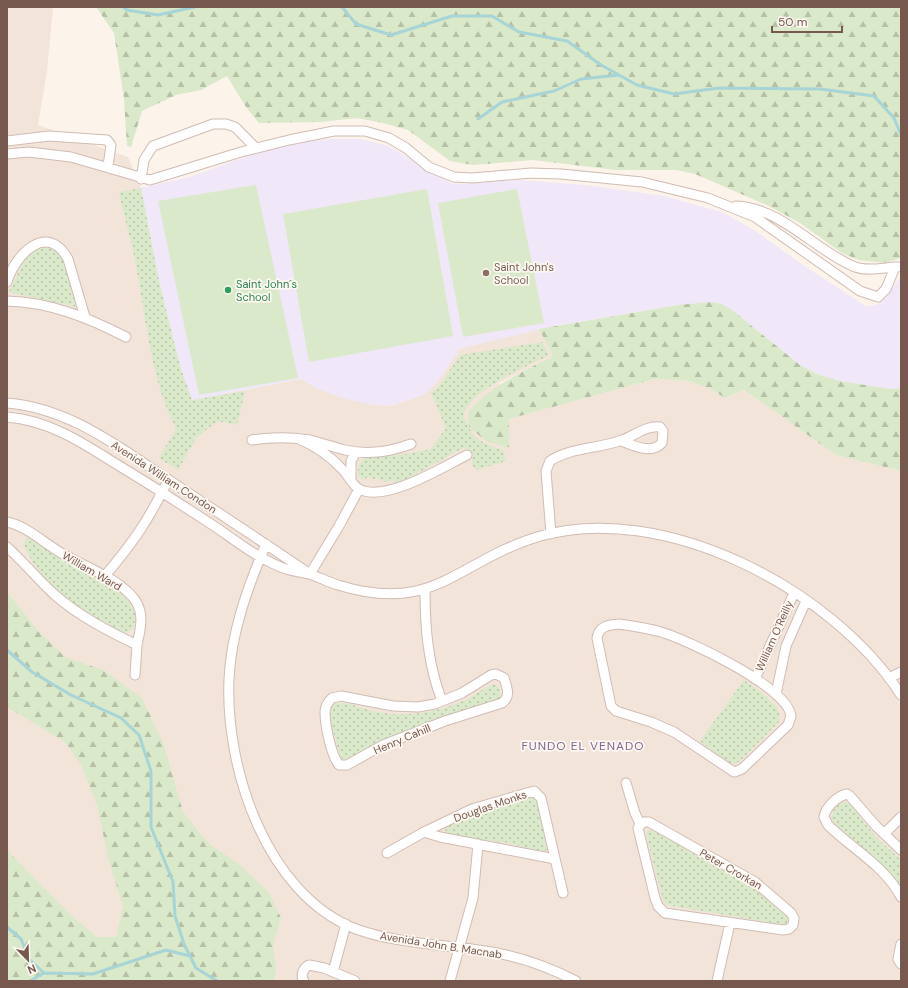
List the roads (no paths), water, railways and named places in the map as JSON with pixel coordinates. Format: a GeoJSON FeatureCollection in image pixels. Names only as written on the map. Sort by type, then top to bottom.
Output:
{"type":"FeatureCollection","features":[{"type":"Feature","properties":{"kind":"street"},"geometry":{"type":"LineString","coordinates":[[141,179],[144,160],[153,146],[213,124],[226,124],[235,127],[256,148]]}},
{"type":"Feature","properties":{"kind":"street"},"geometry":{"type":"LineString","coordinates":[[7,154],[43,152],[71,157],[108,166],[129,175],[150,180],[158,179],[256,148],[322,133],[347,130],[365,131],[393,140],[429,167],[454,177],[472,178],[531,172],[621,180],[672,188],[730,206],[756,217],[860,291],[878,297],[886,289],[898,267]]}},
{"type":"Feature","properties":{"kind":"street"},"geometry":{"type":"LineString","coordinates":[[7,141],[49,136],[107,140],[111,145],[108,166]]}},
{"type":"Feature","properties":{"kind":"street"},"geometry":{"type":"LineString","coordinates":[[730,206],[749,207],[782,221],[839,259],[857,267],[873,269],[898,267]]}},
{"type":"Feature","properties":{"kind":"street"},"geometry":{"type":"LineString","coordinates":[[7,282],[17,262],[31,247],[46,242],[58,246],[68,259],[85,317]]}},
{"type":"Feature","properties":{"kind":"street"},"geometry":{"type":"LineString","coordinates":[[7,301],[42,305],[85,317],[126,338]]}},
{"type":"Feature","properties":{"kind":"street","name":"Avenida William Condon"},"geometry":{"type":"LineString","coordinates":[[7,402],[40,408],[79,424],[168,480],[310,574]]}},
{"type":"Feature","properties":{"kind":"street","name":"Avenida William Condon"},"geometry":{"type":"LineString","coordinates":[[7,418],[40,423],[66,434],[162,492],[260,557],[288,570],[310,574],[335,584],[373,594],[393,595],[425,590],[446,581],[500,552],[529,540],[551,534],[581,530],[611,529],[667,537],[727,556],[758,570],[794,593],[857,642],[900,692]]}},
{"type":"Feature","properties":{"kind":"street"},"geometry":{"type":"LineString","coordinates":[[252,440],[275,438],[299,439],[356,452],[378,452],[411,444]]}},
{"type":"Feature","properties":{"kind":"street"},"geometry":{"type":"LineString","coordinates":[[299,439],[314,445],[324,453],[351,479],[359,489],[375,491],[400,488],[467,455]]}},
{"type":"Feature","properties":{"kind":"street"},"geometry":{"type":"LineString","coordinates":[[551,534],[546,471],[550,461],[576,451],[621,441]]}},
{"type":"Feature","properties":{"kind":"street"},"geometry":{"type":"LineString","coordinates":[[351,479],[351,461],[356,452]]}},
{"type":"Feature","properties":{"kind":"street"},"geometry":{"type":"LineString","coordinates":[[104,577],[134,542],[149,518],[168,480]]}},
{"type":"Feature","properties":{"kind":"street"},"geometry":{"type":"LineString","coordinates":[[310,574],[359,489]]}},
{"type":"Feature","properties":{"kind":"street","name":"William Ward"},"geometry":{"type":"LineString","coordinates":[[7,522],[26,531],[61,554],[124,588],[139,607],[141,619],[137,645],[135,675]]}},
{"type":"Feature","properties":{"kind":"street","name":"Avenida John B. Macnab"},"geometry":{"type":"LineString","coordinates":[[266,544],[260,557],[236,632],[231,660],[230,713],[236,762],[254,815],[279,864],[309,899],[331,916],[346,924],[387,937],[517,957],[547,967],[576,981]]}},
{"type":"Feature","properties":{"kind":"street"},"geometry":{"type":"LineString","coordinates":[[7,547],[67,605],[88,619],[137,645]]}},
{"type":"Feature","properties":{"kind":"street"},"geometry":{"type":"LineString","coordinates":[[425,590],[426,638],[435,683],[442,701]]}},
{"type":"Feature","properties":{"kind":"street","name":"William O´Reilly"},"geometry":{"type":"LineString","coordinates":[[754,679],[794,593]]}},
{"type":"Feature","properties":{"kind":"street","name":"William O´Reilly"},"geometry":{"type":"LineString","coordinates":[[776,694],[786,646],[806,601]]}},
{"type":"Feature","properties":{"kind":"street","name":"William O´Reilly"},"geometry":{"type":"LineString","coordinates":[[618,624],[661,632],[704,649],[754,679],[776,694],[789,709],[791,716],[788,725],[742,769],[738,772],[730,771],[695,744],[674,732],[612,708],[598,644],[598,634],[604,627],[618,624]]}},
{"type":"Feature","properties":{"kind":"street"},"geometry":{"type":"LineString","coordinates":[[889,678],[901,672]]}},
{"type":"Feature","properties":{"kind":"street","name":"Henry Cahill"},"geometry":{"type":"LineString","coordinates":[[496,674],[504,678],[508,692],[505,701],[495,707],[445,721],[383,745],[347,765],[339,765],[336,761],[329,739],[325,712],[328,703],[332,698],[341,696],[393,706],[418,707],[442,701],[462,693],[490,675],[496,674]]}},
{"type":"Feature","properties":{"kind":"street","name":"Peter Crorkan"},"geometry":{"type":"LineString","coordinates":[[626,783],[634,813],[640,824],[638,828],[655,898],[661,910],[670,914],[783,930],[791,927],[794,922],[793,915],[789,910],[755,882],[648,822],[640,824]]}},
{"type":"Feature","properties":{"kind":"street","name":"Douglas Monks"},"geometry":{"type":"LineString","coordinates":[[387,853],[424,832],[472,809],[534,792],[541,798],[563,893]]}},
{"type":"Feature","properties":{"kind":"street"},"geometry":{"type":"LineString","coordinates":[[899,844],[884,834],[847,794],[840,797],[828,807],[824,817],[828,825],[883,873],[897,888],[901,897]]}},
{"type":"Feature","properties":{"kind":"street"},"geometry":{"type":"LineString","coordinates":[[884,834],[901,817]]}},
{"type":"Feature","properties":{"kind":"street","name":"Douglas Monks"},"geometry":{"type":"LineString","coordinates":[[424,832],[440,837],[555,859]]}},
{"type":"Feature","properties":{"kind":"street"},"geometry":{"type":"LineString","coordinates":[[450,981],[475,887],[478,844]]}},
{"type":"Feature","properties":{"kind":"street"},"geometry":{"type":"LineString","coordinates":[[717,981],[730,923]]}},
{"type":"Feature","properties":{"kind":"street"},"geometry":{"type":"LineString","coordinates":[[333,972],[346,924]]}},
{"type":"Feature","properties":{"kind":"street"},"geometry":{"type":"LineString","coordinates":[[901,944],[898,959],[901,964]]}},
{"type":"Feature","properties":{"kind":"street"},"geometry":{"type":"LineString","coordinates":[[304,981],[302,976],[305,968],[309,965],[333,972],[355,981]]}},
{"type":"Feature","properties":{"kind":"waterway"},"geometry":{"type":"LineString","coordinates":[[123,7],[127,10],[158,15],[195,7]]}},
{"type":"Feature","properties":{"kind":"waterway"},"geometry":{"type":"LineString","coordinates":[[342,7],[356,24],[391,35],[452,16],[492,16],[519,32],[567,41],[601,65],[637,85],[674,94],[719,88],[820,89],[874,96],[894,118],[901,135]]}},
{"type":"Feature","properties":{"kind":"waterway"},"geometry":{"type":"LineString","coordinates":[[478,119],[502,102],[554,91],[581,79],[619,75]]}},
{"type":"Feature","properties":{"kind":"waterway"},"geometry":{"type":"LineString","coordinates":[[7,650],[32,672],[71,695],[121,718],[139,735],[151,771],[151,827],[173,882],[175,916],[184,944],[196,968],[217,981]]}},
{"type":"Feature","properties":{"kind":"waterway"},"geometry":{"type":"LineString","coordinates":[[7,927],[21,939],[29,959],[44,973],[93,974],[166,950],[190,956]]}},
{"type":"Feature","properties":{"kind":"waterway"},"geometry":{"type":"LineString","coordinates":[[30,981],[44,973]]}},
{"type":"Feature","properties":{"kind":"place","name":"Saint John's School"},"geometry":{"type":"Point","coordinates":[486,273]}},
{"type":"Feature","properties":{"kind":"place","name":"Saint John´s School"},"geometry":{"type":"Point","coordinates":[228,290]}},
{"type":"Feature","properties":{"kind":"district","name":"FUNDO EL VENADO"},"geometry":{"type":"Point","coordinates":[583,746]}}]}
